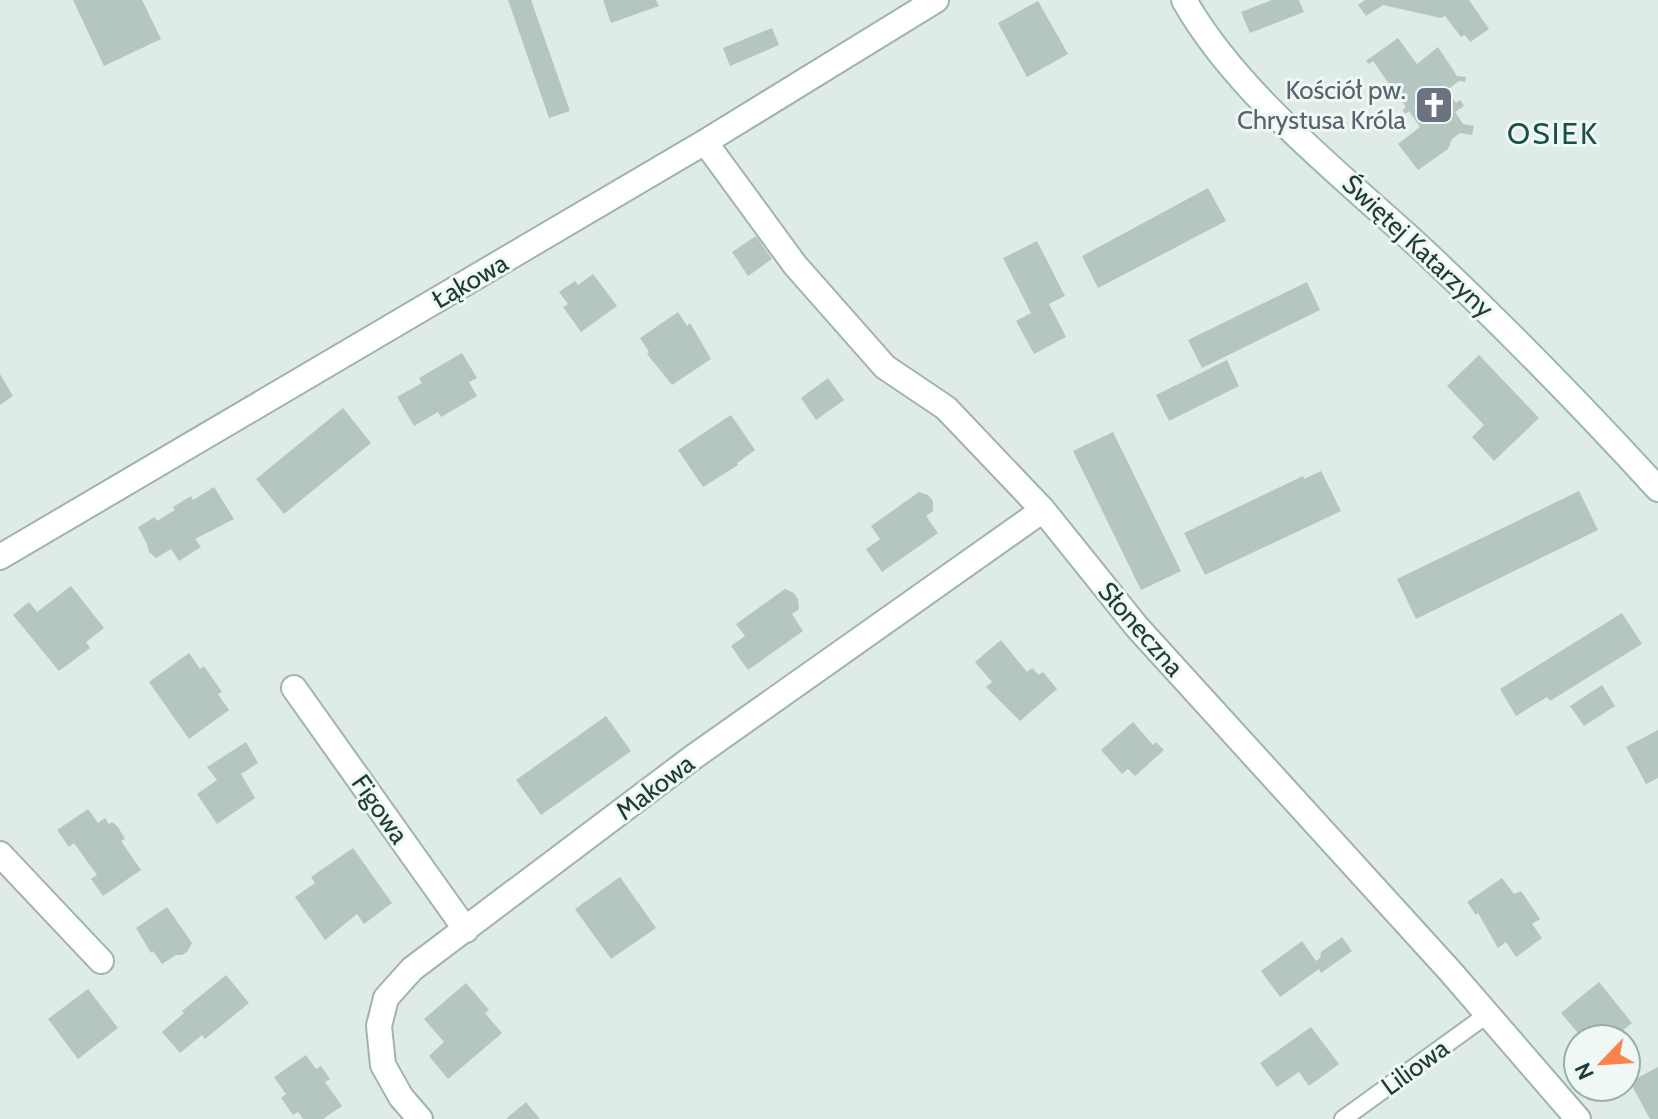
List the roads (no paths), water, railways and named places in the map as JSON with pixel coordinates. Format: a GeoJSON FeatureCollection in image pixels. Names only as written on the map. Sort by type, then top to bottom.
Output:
{"type":"FeatureCollection","features":[{"type":"Feature","properties":{"kind":"street","name":"Łąkowa"},"geometry":{"type":"LineString","coordinates":[[0,557],[705,142],[936,0]]}},
{"type":"Feature","properties":{"kind":"street","name":"Świętej Katarzyny"},"geometry":{"type":"LineString","coordinates":[[1184,0],[1217,50],[1263,101],[1506,328],[1658,489]]}},
{"type":"Feature","properties":{"kind":"street","name":"Słoneczna"},"geometry":{"type":"LineString","coordinates":[[705,142],[795,265],[885,367],[946,408],[1043,510],[1137,627],[1488,1014],[1578,1119]]}},
{"type":"Feature","properties":{"kind":"street","name":"Makowa"},"geometry":{"type":"LineString","coordinates":[[420,1119],[401,1097],[383,1065],[379,1026],[386,998],[412,969],[692,758],[1043,510]]}},
{"type":"Feature","properties":{"kind":"street","name":"Figowa"},"geometry":{"type":"LineString","coordinates":[[294,688],[466,930]]}},
{"type":"Feature","properties":{"kind":"street"},"geometry":{"type":"LineString","coordinates":[[0,854],[101,961]]}},
{"type":"Feature","properties":{"kind":"lane","name":"Liliowa"},"geometry":{"type":"LineString","coordinates":[[1343,1119],[1488,1014]]}},
{"type":"Feature","properties":{"kind":"place","name":"Kościół pw. Chrystusa Króla"},"geometry":{"type":"Point","coordinates":[1434,105]}},
{"type":"Feature","properties":{"kind":"district","name":"OSIEK"},"geometry":{"type":"Point","coordinates":[1553,133]}}]}
